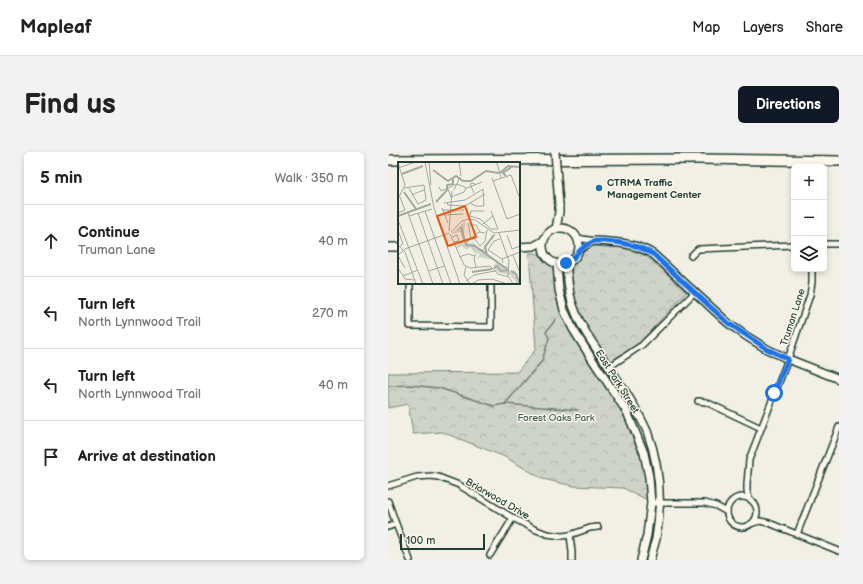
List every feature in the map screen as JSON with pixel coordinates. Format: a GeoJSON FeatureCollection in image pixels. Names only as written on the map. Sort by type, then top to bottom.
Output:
{"type":"FeatureCollection","features":[{"type":"Feature","properties":{"kind":"highway"},"geometry":{"type":"LineString","coordinates":[[388,160],[698,158],[839,161]]}},
{"type":"Feature","properties":{"kind":"street"},"geometry":{"type":"LineString","coordinates":[[555,152],[559,208],[556,229]]}},
{"type":"Feature","properties":{"kind":"street"},"geometry":{"type":"LineString","coordinates":[[559,208],[566,229]]}},
{"type":"Feature","properties":{"kind":"street"},"geometry":{"type":"LineString","coordinates":[[520,247],[534,246],[543,241],[548,233],[561,228],[574,234],[577,238],[579,244],[578,251],[574,259],[566,263],[557,264],[548,259],[544,251],[543,241]]}},
{"type":"Feature","properties":{"kind":"street"},"geometry":{"type":"LineString","coordinates":[[577,238],[629,244],[643,248],[653,254],[728,323],[767,349],[839,379]]}},
{"type":"Feature","properties":{"kind":"street"},"geometry":{"type":"LineString","coordinates":[[578,251],[595,241]]}},
{"type":"Feature","properties":{"kind":"street"},"geometry":{"type":"LineString","coordinates":[[827,244],[839,244]]}},
{"type":"Feature","properties":{"kind":"street"},"geometry":{"type":"LineString","coordinates":[[691,256],[698,249],[791,245]]}},
{"type":"Feature","properties":{"kind":"street"},"geometry":{"type":"LineString","coordinates":[[534,246],[540,251],[544,251]]}},
{"type":"Feature","properties":{"kind":"street","name":"East Park Street"},"geometry":{"type":"LineString","coordinates":[[566,263],[573,308],[581,325],[637,411],[647,432],[654,456],[658,477],[660,503],[656,541],[650,560]]}},
{"type":"Feature","properties":{"kind":"street","name":"East Park Street"},"geometry":{"type":"LineString","coordinates":[[557,264],[559,290],[564,310],[573,329],[627,412],[642,446],[647,462],[650,503],[648,535],[641,560]]}},
{"type":"Feature","properties":{"kind":"street","name":"Truman Lane"},"geometry":{"type":"LineString","coordinates":[[749,498],[747,484],[749,460],[788,359],[810,295],[812,272]]}},
{"type":"Feature","properties":{"kind":"street"},"geometry":{"type":"LineString","coordinates":[[410,284],[410,326],[491,327],[491,284]]}},
{"type":"Feature","properties":{"kind":"street"},"geometry":{"type":"LineString","coordinates":[[609,367],[642,345],[694,293]]}},
{"type":"Feature","properties":{"kind":"street"},"geometry":{"type":"LineString","coordinates":[[698,401],[706,402],[761,428]]}},
{"type":"Feature","properties":{"kind":"street"},"geometry":{"type":"LineString","coordinates":[[797,534],[839,427]]}},
{"type":"Feature","properties":{"kind":"street","name":"Briarwood Drive"},"geometry":{"type":"LineString","coordinates":[[388,486],[417,477],[438,477],[459,485],[513,518],[534,529],[548,534],[562,536],[570,535],[590,528],[598,527]]}},
{"type":"Feature","properties":{"kind":"street","name":"Truman Lane"},"geometry":{"type":"LineString","coordinates":[[740,497],[747,484]]}},
{"type":"Feature","properties":{"kind":"street"},"geometry":{"type":"LineString","coordinates":[[769,523],[762,517],[756,505],[749,498],[736,498],[729,504],[727,512],[728,517],[730,522],[734,525],[744,527],[760,521],[769,523],[839,551]]}},
{"type":"Feature","properties":{"kind":"street"},"geometry":{"type":"LineString","coordinates":[[388,501],[410,560]]}},
{"type":"Feature","properties":{"kind":"street"},"geometry":{"type":"LineString","coordinates":[[650,503],[705,503],[716,506],[727,512]]}},
{"type":"Feature","properties":{"kind":"street"},"geometry":{"type":"LineString","coordinates":[[716,506],[729,504]]}},
{"type":"Feature","properties":{"kind":"street"},"geometry":{"type":"LineString","coordinates":[[754,523],[757,509]]}},
{"type":"Feature","properties":{"kind":"street"},"geometry":{"type":"LineString","coordinates":[[490,555],[513,518]]}},
{"type":"Feature","properties":{"kind":"street"},"geometry":{"type":"LineString","coordinates":[[388,527],[396,524]]}},
{"type":"Feature","properties":{"kind":"street"},"geometry":{"type":"LineString","coordinates":[[570,535],[572,560]]}},
{"type":"Feature","properties":{"kind":"green space"},"geometry":{"type":"Polygon","coordinates":[[[587,247],[621,248],[646,256],[686,292],[638,344],[611,361],[607,359],[580,318],[573,296],[569,273],[570,267],[577,260],[582,251],[587,247]]]}},
{"type":"Feature","properties":{"kind":"green space","name":"Forest Oaks Park"},"geometry":{"type":"Polygon","coordinates":[[[529,253],[539,254],[554,268],[559,302],[625,413],[644,463],[648,500],[623,488],[573,486],[543,479],[505,457],[442,432],[413,434],[408,404],[388,408],[388,373],[517,372],[536,349],[529,253]]]}},
{"type":"Feature","properties":{"kind":"waterway"},"geometry":{"type":"LineString","coordinates":[[505,404],[542,361],[549,338],[546,332],[556,319]]}},
{"type":"Feature","properties":{"kind":"waterway"},"geometry":{"type":"LineString","coordinates":[[388,386],[410,385],[439,388],[494,406],[505,404],[578,410]]}},
{"type":"Feature","properties":{"kind":"place","name":"CTRMA Traffic Management Center"},"geometry":{"type":"Point","coordinates":[599,188]}},
{"type":"Feature","properties":{"kind":"route"},"geometry":{"type":"LineString","coordinates":[[566,263],[574,259],[578,251],[595,241],[629,244],[643,248],[653,254],[728,323],[767,349],[788,359],[774,393]]}}]}
